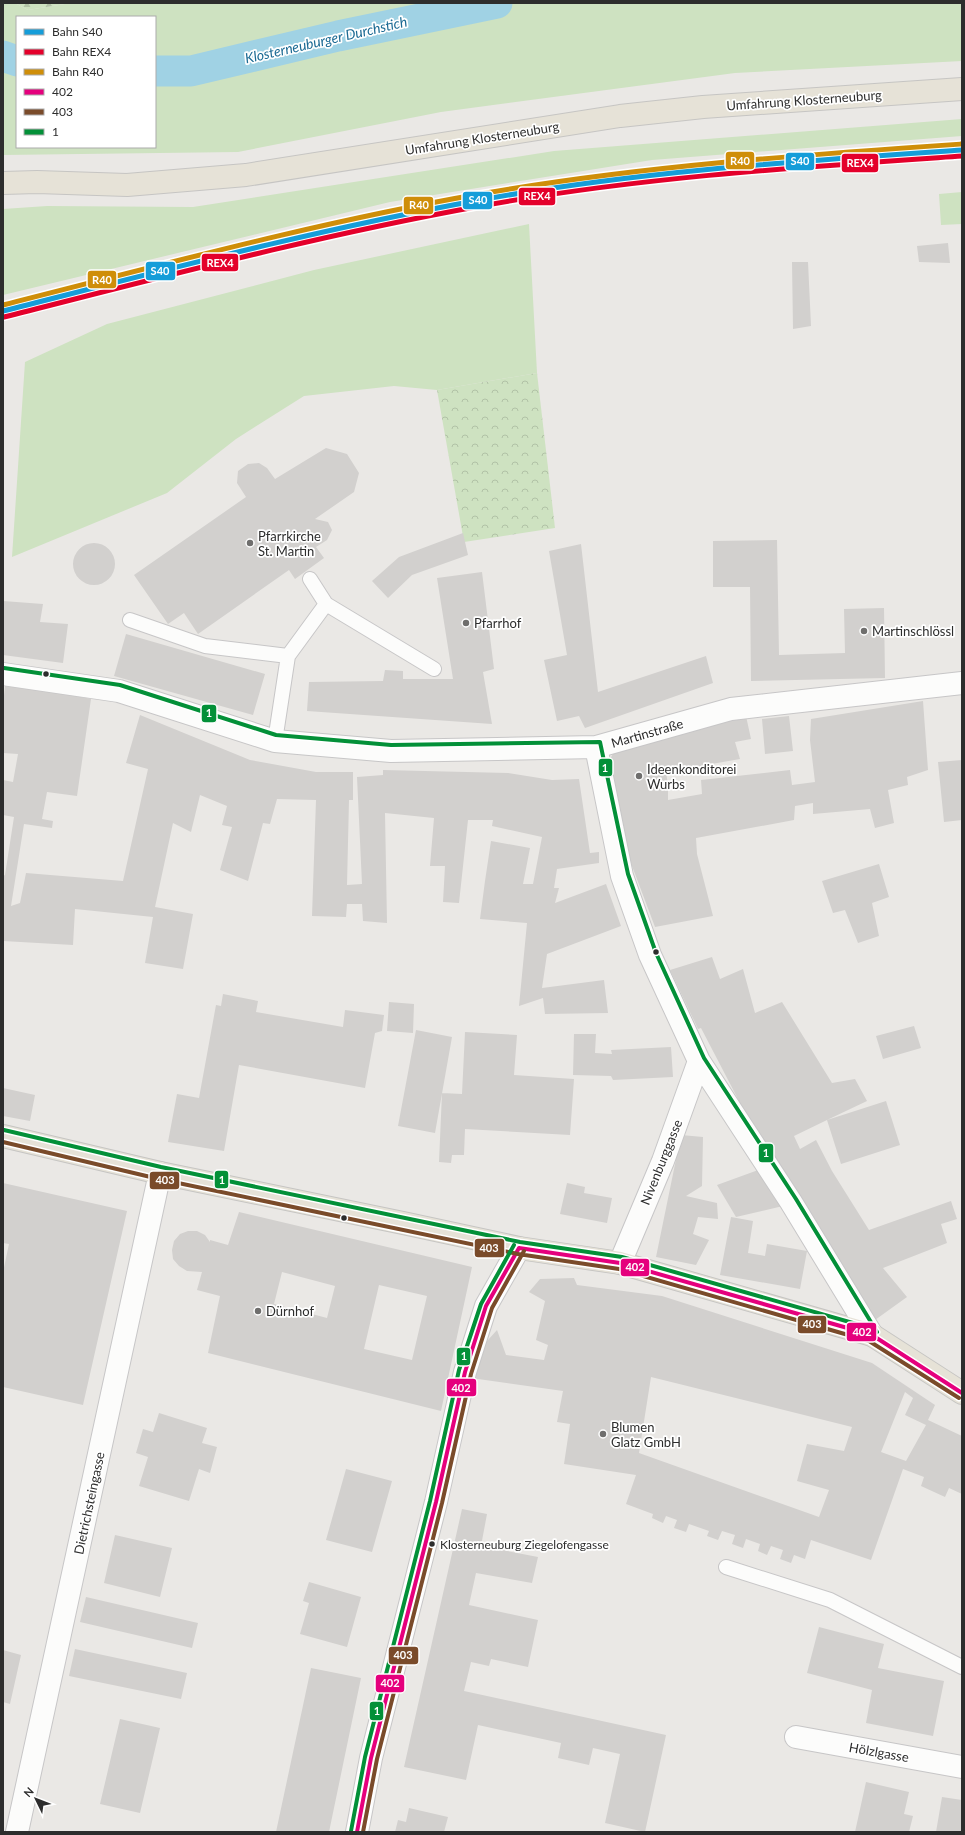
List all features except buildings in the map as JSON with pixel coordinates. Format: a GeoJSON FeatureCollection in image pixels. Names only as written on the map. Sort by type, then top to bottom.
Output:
{"type":"FeatureCollection","features":[{"type":"Feature","properties":{"kind":"main road","name":"Umfahrung Klosterneuburg"},"geometry":{"type":"LineString","coordinates":[[3,183],[37,182],[127,185],[246,175],[620,116],[703,107],[962,89]]}},
{"type":"Feature","properties":{"kind":"main road"},"geometry":{"type":"LineString","coordinates":[[3,1136],[160,1174],[519,1248],[620,1263],[872,1335],[962,1394]]}},
{"type":"Feature","properties":{"kind":"street","name":"Martinstraße"},"geometry":{"type":"LineString","coordinates":[[3,674],[119,691],[275,741],[391,751],[596,747],[731,709],[962,682]]}},
{"type":"Feature","properties":{"kind":"street"},"geometry":{"type":"LineString","coordinates":[[596,747],[622,876],[650,955],[699,1061],[791,1202],[872,1335]]}},
{"type":"Feature","properties":{"kind":"street","name":"Nivenburggasse"},"geometry":{"type":"LineString","coordinates":[[620,1263],[663,1160],[699,1061]]}},
{"type":"Feature","properties":{"kind":"street","name":"Dietrichsteingasse"},"geometry":{"type":"LineString","coordinates":[[17,1832],[160,1174]]}},
{"type":"Feature","properties":{"kind":"street"},"geometry":{"type":"LineString","coordinates":[[357,1832],[371,1758],[436,1502],[465,1372],[486,1306],[519,1248]]}},
{"type":"Feature","properties":{"kind":"street","name":"Hölzlgasse"},"geometry":{"type":"LineString","coordinates":[[796,1737],[962,1767]]}},
{"type":"Feature","properties":{"kind":"lane"},"geometry":{"type":"LineString","coordinates":[[310,579],[326,604],[434,669]]}},
{"type":"Feature","properties":{"kind":"lane"},"geometry":{"type":"LineString","coordinates":[[275,741],[288,656],[326,604]]}},
{"type":"Feature","properties":{"kind":"lane"},"geometry":{"type":"LineString","coordinates":[[130,620],[205,646],[288,656]]}},
{"type":"Feature","properties":{"kind":"lane"},"geometry":{"type":"LineString","coordinates":[[726,1567],[830,1600],[962,1667]]}},
{"type":"Feature","properties":{"kind":"green space"},"geometry":{"type":"Polygon","coordinates":[[[3,3],[15,3],[28,10],[71,3],[962,3],[962,61],[735,73],[441,112],[238,152],[3,155],[3,3]]]}},
{"type":"Feature","properties":{"kind":"green space"},"geometry":{"type":"Polygon","coordinates":[[[15,3],[71,3],[28,10],[15,3]]]}},
{"type":"Feature","properties":{"kind":"green space"},"geometry":{"type":"Polygon","coordinates":[[[962,119],[962,136],[652,160],[390,202],[3,295],[3,209],[47,206],[193,207],[554,151],[962,119]]]}},
{"type":"Feature","properties":{"kind":"green space"},"geometry":{"type":"Polygon","coordinates":[[[962,192],[962,224],[941,225],[939,194],[962,192]]]}},
{"type":"Feature","properties":{"kind":"green space"},"geometry":{"type":"Polygon","coordinates":[[[529,224],[537,373],[437,390],[394,386],[304,396],[236,439],[167,493],[12,557],[25,362],[107,324],[314,270],[529,224]]]}},
{"type":"Feature","properties":{"kind":"green space"},"geometry":{"type":"Polygon","coordinates":[[[537,373],[555,528],[464,542],[437,390],[537,373]]]}},
{"type":"Feature","properties":{"kind":"waterway","name":"Klosterneuburger Durchstich"},"geometry":{"type":"LineString","coordinates":[[156,71],[191,71],[338,36],[497,3]]}},
{"type":"Feature","properties":{"kind":"waterway","name":"Klosterneuburger Durchstich"},"geometry":{"type":"LineString","coordinates":[[3,56],[16,61]]}},
{"type":"Feature","properties":{"kind":"rail line","name":"R40"},"geometry":{"type":"LineString","coordinates":[[3,305],[300,231],[420,205],[480,194],[540,184],[660,169],[781,157],[962,144]]}},
{"type":"Feature","properties":{"kind":"rail line","name":"S40"},"geometry":{"type":"LineString","coordinates":[[3,311],[300,237],[420,211],[480,200],[540,190],[660,174],[781,163],[962,150]]}},
{"type":"Feature","properties":{"kind":"rail line","name":"REX4"},"geometry":{"type":"LineString","coordinates":[[4,317],[301,243],[421,217],[481,206],[541,196],[661,180],[781,169],[962,156]]}},
{"type":"Feature","properties":{"kind":"transit line","name":"1"},"geometry":{"type":"LineString","coordinates":[[4,668],[120,685],[276,735],[391,745],[600,742],[628,874],[656,953],[704,1058],[796,1199],[877,1332]]}},
{"type":"Feature","properties":{"kind":"transit line","name":"1"},"geometry":{"type":"LineString","coordinates":[[4,1130],[161,1167],[520,1242],[622,1257],[874,1329]]}},
{"type":"Feature","properties":{"kind":"transit line","name":"403"},"geometry":{"type":"LineString","coordinates":[[3,1142],[159,1179],[518,1254],[619,1269],[869,1341],[959,1398]]}},
{"type":"Feature","properties":{"kind":"transit line","name":"1"},"geometry":{"type":"LineString","coordinates":[[351,1831],[365,1757],[430,1501],[459,1370],[481,1304],[514,1245]]}},
{"type":"Feature","properties":{"kind":"transit line","name":"402"},"geometry":{"type":"LineString","coordinates":[[519,1248],[620,1263],[872,1335],[962,1393]]}},
{"type":"Feature","properties":{"kind":"transit line","name":"402"},"geometry":{"type":"LineString","coordinates":[[357,1832],[371,1758],[436,1502],[465,1372],[486,1306],[519,1248]]}},
{"type":"Feature","properties":{"kind":"transit line","name":"403"},"geometry":{"type":"LineString","coordinates":[[363,1832],[377,1759],[442,1503],[471,1374],[492,1308],[524,1251]]}},
{"type":"Feature","properties":{"kind":"place","name":"Pfarrkirche St. Martin"},"geometry":{"type":"Point","coordinates":[250,543]}},
{"type":"Feature","properties":{"kind":"place","name":"Pfarrhof"},"geometry":{"type":"Point","coordinates":[466,623]}},
{"type":"Feature","properties":{"kind":"place","name":"Martinschlössl"},"geometry":{"type":"Point","coordinates":[864,631]}},
{"type":"Feature","properties":{"kind":"place","name":"Ideenkonditorei Wurbs"},"geometry":{"type":"Point","coordinates":[639,776]}},
{"type":"Feature","properties":{"kind":"place","name":"Dürnhof"},"geometry":{"type":"Point","coordinates":[258,1311]}},
{"type":"Feature","properties":{"kind":"place","name":"Blumen Glatz GmbH"},"geometry":{"type":"Point","coordinates":[603,1434]}},
{"type":"Feature","properties":{"kind":"place","name":"Klosterneuburg Ziegelofengasse"},"geometry":{"type":"Point","coordinates":[432,1544]}}]}
